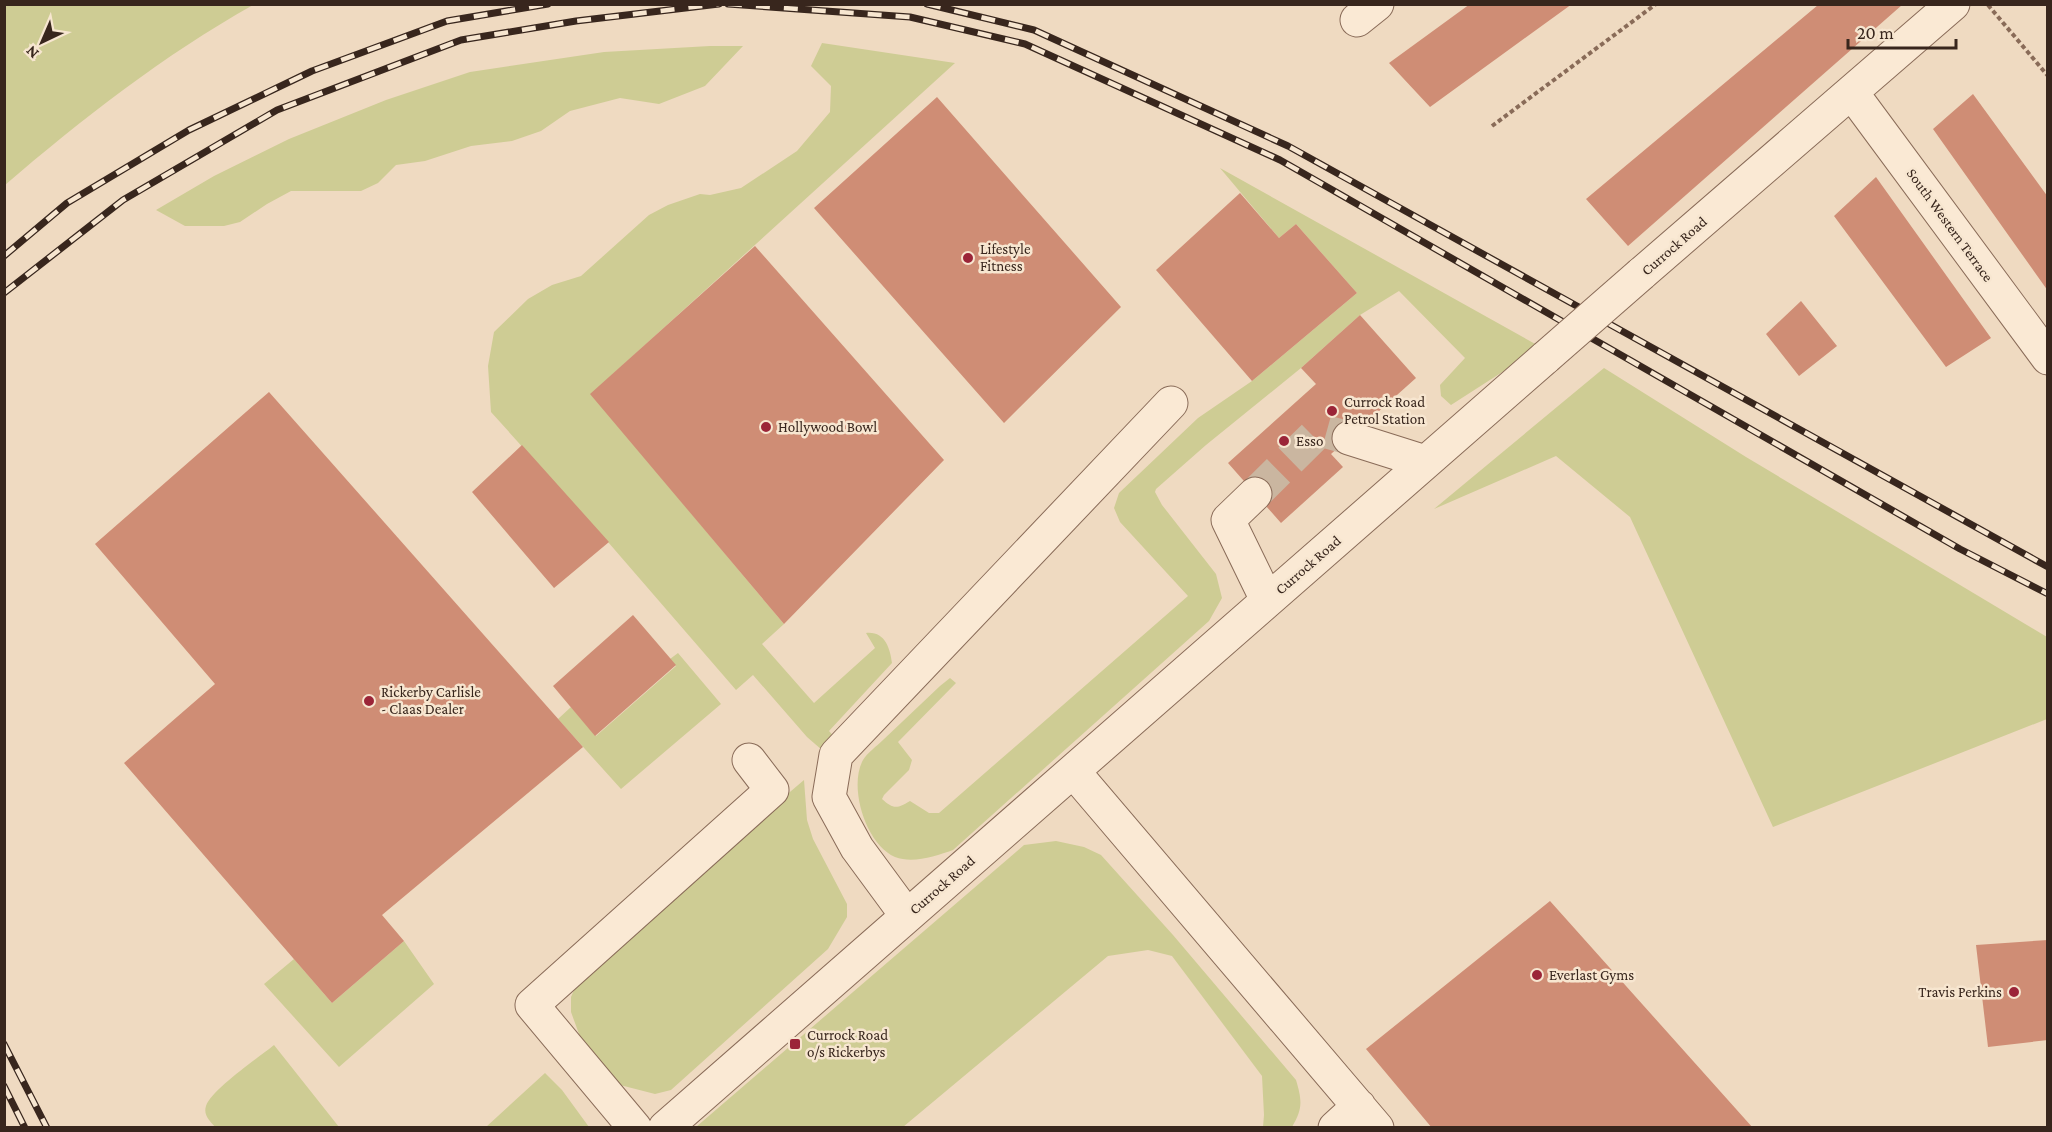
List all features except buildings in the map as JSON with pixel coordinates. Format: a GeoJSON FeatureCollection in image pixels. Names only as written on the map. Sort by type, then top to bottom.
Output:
{"type":"FeatureCollection","features":[{"type":"Feature","properties":{"kind":"street","name":"Currock Road"},"geometry":{"type":"LineString","coordinates":[[665,1128],[1425,462],[1852,93],[1942,8]]}},
{"type":"Feature","properties":{"kind":"street","name":"South Western Terrace"},"geometry":{"type":"LineString","coordinates":[[1852,93],[2048,358]]}},
{"type":"Feature","properties":{"kind":"street"},"geometry":{"type":"LineString","coordinates":[[907,916],[857,848],[830,797],[836,755],[1171,403]]}},
{"type":"Feature","properties":{"kind":"street"},"geometry":{"type":"LineString","coordinates":[[1349,438],[1425,462]]}},
{"type":"Feature","properties":{"kind":"street"},"geometry":{"type":"LineString","coordinates":[[1255,494],[1228,520],[1267,600]]}},
{"type":"Feature","properties":{"kind":"street"},"geometry":{"type":"LineString","coordinates":[[635,1128],[532,1005],[772,790],[749,760]]}},
{"type":"Feature","properties":{"kind":"street"},"geometry":{"type":"LineString","coordinates":[[1073,771],[1368,1117],[1335,1128]]}},
{"type":"Feature","properties":{"kind":"path"},"geometry":{"type":"LineString","coordinates":[[1492,126],[1656,4]]}},
{"type":"Feature","properties":{"kind":"path"},"geometry":{"type":"LineString","coordinates":[[1987,4],[2048,76]]}},
{"type":"Feature","properties":{"kind":"shaded area"},"geometry":{"type":"Polygon","coordinates":[[[5,4],[253,5],[220,24],[124,89],[5,185],[5,4]]]}},
{"type":"Feature","properties":{"kind":"shaded area"},"geometry":{"type":"Polygon","coordinates":[[[822,43],[955,63],[591,394],[784,624],[762,644],[814,703],[875,648],[866,633],[878,635],[885,642],[892,663],[829,731],[836,739],[822,750],[807,737],[753,675],[736,690],[608,542],[491,412],[488,366],[494,332],[528,299],[552,285],[581,276],[649,215],[668,205],[700,194],[710,195],[741,188],[797,151],[830,112],[831,86],[811,66],[822,43]]]}},
{"type":"Feature","properties":{"kind":"shaded area"},"geometry":{"type":"Polygon","coordinates":[[[743,46],[705,86],[659,104],[620,98],[570,111],[541,131],[512,141],[471,146],[425,161],[396,165],[378,183],[361,191],[291,191],[240,222],[224,226],[185,226],[156,210],[214,176],[289,139],[386,100],[470,72],[604,52],[743,46]]]}},
{"type":"Feature","properties":{"kind":"shaded area"},"geometry":{"type":"Polygon","coordinates":[[[1220,168],[1537,345],[1521,360],[1451,405],[1441,396],[1440,385],[1465,358],[1399,291],[1360,315],[1301,368],[1156,489],[1155,492],[1162,505],[1216,574],[1222,598],[1209,621],[953,850],[932,857],[909,860],[895,857],[876,841],[862,814],[858,785],[859,771],[865,757],[950,678],[956,683],[898,742],[912,760],[909,770],[882,799],[895,807],[910,801],[929,813],[939,813],[1188,596],[1120,522],[1114,508],[1119,493],[1198,418],[1252,381],[1357,293],[1296,224],[1279,238],[1220,168]]]}},
{"type":"Feature","properties":{"kind":"shaded area"},"geometry":{"type":"Polygon","coordinates":[[[1604,368],[1746,457],[2047,637],[2047,719],[1773,827],[1630,517],[1556,456],[1434,509],[1604,368]]]}},
{"type":"Feature","properties":{"kind":"shaded area"},"geometry":{"type":"Polygon","coordinates":[[[678,653],[721,704],[621,789],[558,719],[571,707],[596,736],[676,666],[670,659],[678,653]]]}},
{"type":"Feature","properties":{"kind":"shaded area"},"geometry":{"type":"Polygon","coordinates":[[[804,780],[807,820],[813,839],[847,904],[847,917],[828,949],[671,1090],[655,1094],[620,1085],[583,1045],[571,1012],[571,997],[580,976],[644,916],[804,780]]]}},
{"type":"Feature","properties":{"kind":"shaded area"},"geometry":{"type":"Polygon","coordinates":[[[1056,841],[1084,847],[1101,855],[1173,935],[1296,1080],[1300,1104],[1292,1127],[1263,1127],[1262,1076],[1172,956],[1148,950],[1108,956],[903,1127],[696,1127],[1024,845],[1056,841]]]}},
{"type":"Feature","properties":{"kind":"shaded area"},"geometry":{"type":"Polygon","coordinates":[[[404,941],[434,984],[339,1067],[264,984],[294,959],[332,1003],[404,941]]]}},
{"type":"Feature","properties":{"kind":"shaded area"},"geometry":{"type":"Polygon","coordinates":[[[274,1045],[339,1127],[215,1127],[209,1120],[205,1109],[210,1099],[226,1083],[274,1045]]]}},
{"type":"Feature","properties":{"kind":"shaded area"},"geometry":{"type":"Polygon","coordinates":[[[545,1073],[562,1090],[589,1127],[486,1127],[545,1073]]]}},
{"type":"Feature","properties":{"kind":"tunnel"},"geometry":{"type":"LineString","coordinates":[[1255,494],[1320,430],[1349,438]]}},
{"type":"Feature","properties":{"kind":"railway"},"geometry":{"type":"LineString","coordinates":[[4,256],[67,203],[189,130],[312,71],[447,21],[548,4]]}},
{"type":"Feature","properties":{"kind":"railway"},"geometry":{"type":"LineString","coordinates":[[4,293],[123,200],[277,110],[461,40],[576,21],[719,4]]}},
{"type":"Feature","properties":{"kind":"railway"},"geometry":{"type":"LineString","coordinates":[[728,4],[910,17],[1025,44],[1280,160],[1960,549],[2048,594]]}},
{"type":"Feature","properties":{"kind":"railway"},"geometry":{"type":"LineString","coordinates":[[927,4],[1034,30],[1288,146],[2048,567]]}},
{"type":"Feature","properties":{"kind":"railway"},"geometry":{"type":"LineString","coordinates":[[4,1044],[47,1128]]}},
{"type":"Feature","properties":{"kind":"railway"},"geometry":{"type":"LineString","coordinates":[[4,1086],[25,1128]]}},
{"type":"Feature","properties":{"kind":"place","name":"Lifestyle Fitness"},"geometry":{"type":"Point","coordinates":[968,258]}},
{"type":"Feature","properties":{"kind":"place","name":"Currock Road Petrol Station"},"geometry":{"type":"Point","coordinates":[1332,411]}},
{"type":"Feature","properties":{"kind":"place","name":"Hollywood Bowl"},"geometry":{"type":"Point","coordinates":[766,427]}},
{"type":"Feature","properties":{"kind":"place","name":"Esso"},"geometry":{"type":"Point","coordinates":[1284,441]}},
{"type":"Feature","properties":{"kind":"place","name":"Rickerby Carlisle - Claas Dealer"},"geometry":{"type":"Point","coordinates":[369,701]}},
{"type":"Feature","properties":{"kind":"place","name":"Everlast Gyms"},"geometry":{"type":"Point","coordinates":[1537,975]}},
{"type":"Feature","properties":{"kind":"place","name":"Travis Perkins"},"geometry":{"type":"Point","coordinates":[2014,992]}},
{"type":"Feature","properties":{"kind":"place","name":"Currock Road o/s Rickerbys"},"geometry":{"type":"Point","coordinates":[795,1044]}}]}
